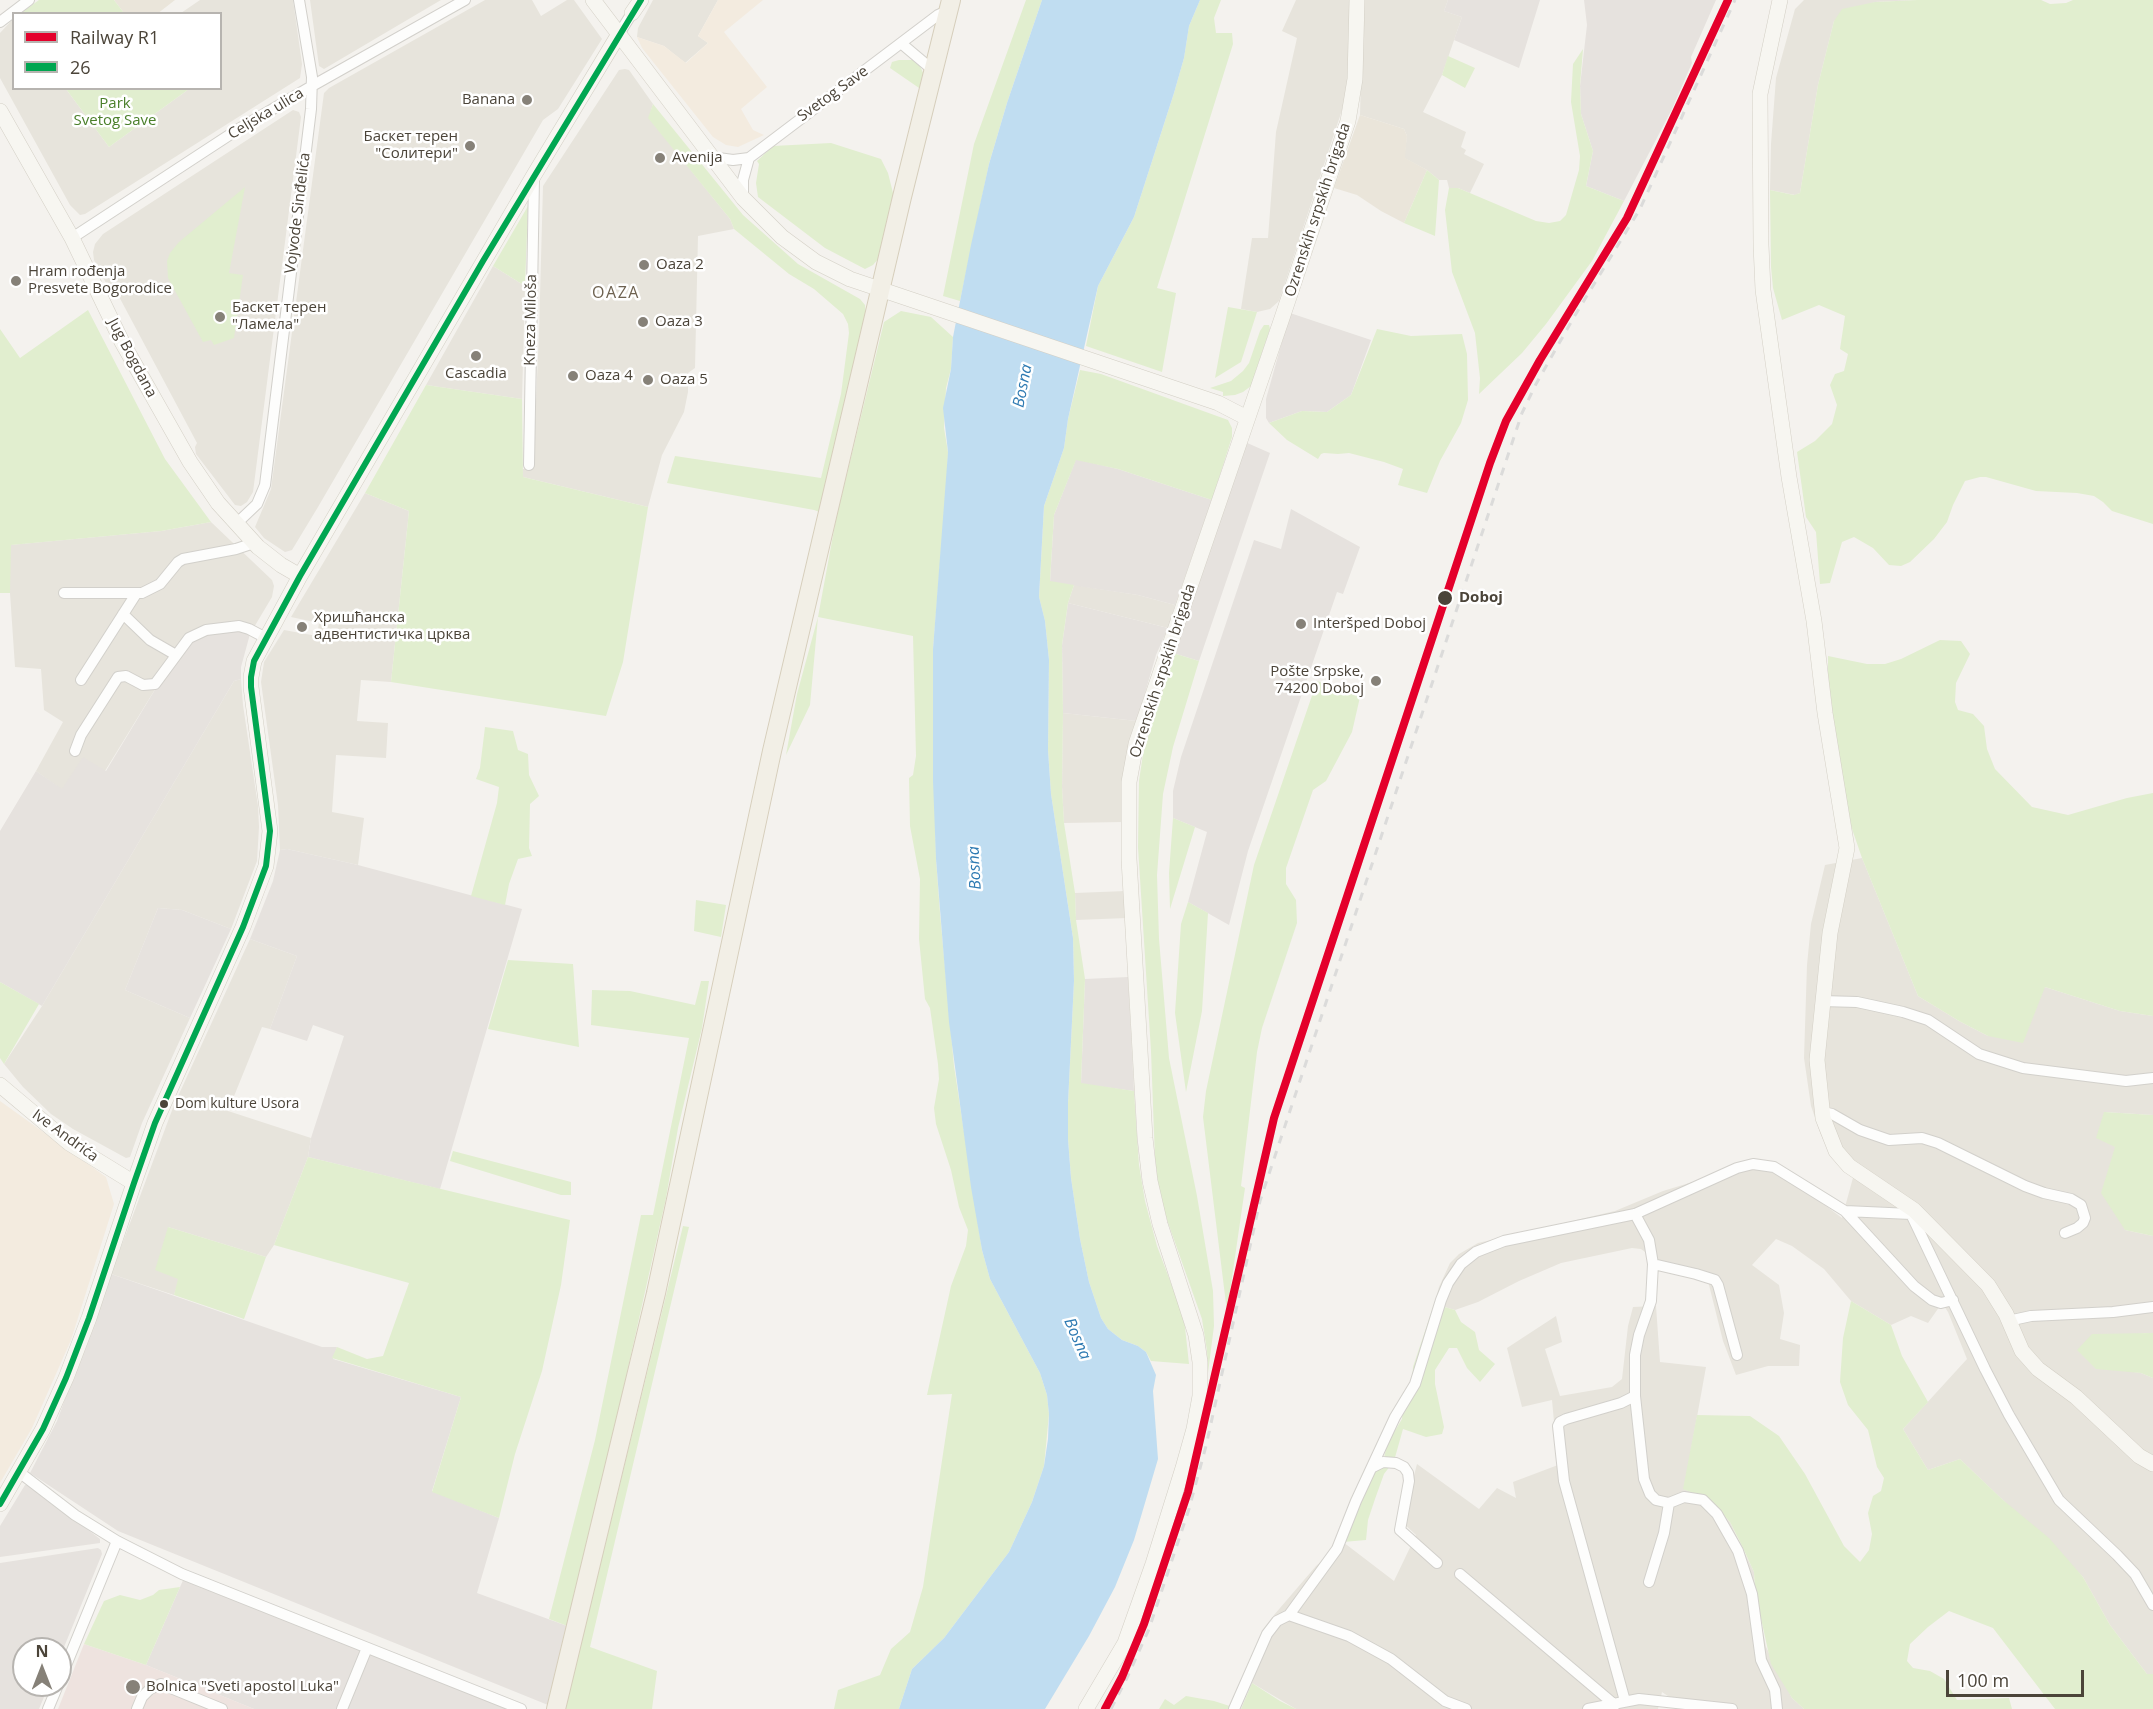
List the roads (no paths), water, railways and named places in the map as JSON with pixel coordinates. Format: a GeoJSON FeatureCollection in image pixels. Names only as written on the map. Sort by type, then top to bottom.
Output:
{"type":"FeatureCollection","features":[{"type":"Feature","properties":{"kind":"main road"},"geometry":{"type":"LineString","coordinates":[[556,1709],[656,1293],[770,763],[902,197],[950,5]]}},
{"type":"Feature","properties":{"kind":"street"},"geometry":{"type":"LineString","coordinates":[[13,12],[29,0]]}},
{"type":"Feature","properties":{"kind":"street","name":"Vojvode Sinđelića"},"geometry":{"type":"LineString","coordinates":[[236,524],[257,504],[265,485],[302,183],[312,86],[299,0]]}},
{"type":"Feature","properties":{"kind":"street","name":"Celjska ulica"},"geometry":{"type":"LineString","coordinates":[[72,238],[237,130],[465,0]]}},
{"type":"Feature","properties":{"kind":"street"},"geometry":{"type":"LineString","coordinates":[[593,0],[743,198],[782,237],[816,262],[850,279],[933,309],[1218,403],[1247,418]]}},
{"type":"Feature","properties":{"kind":"street","name":"Ozrenskih srpskih brigada"},"geometry":{"type":"LineString","coordinates":[[1086,1709],[1125,1643],[1184,1468],[1200,1396],[1200,1362],[1196,1335],[1160,1224],[1150,1181],[1129,859],[1129,782],[1136,744],[1348,119],[1355,79],[1357,0]]}},
{"type":"Feature","properties":{"kind":"street"},"geometry":{"type":"LineString","coordinates":[[1780,0],[1760,94],[1763,290],[1789,477],[1814,621],[1825,712],[1847,848],[1830,933],[1822,1001],[1817,1059],[1822,1112],[1829,1138],[1836,1151],[1849,1166],[1912,1212],[1988,1285],[2022,1351],[2038,1369],[2076,1397],[2139,1456],[2153,1464]]}},
{"type":"Feature","properties":{"kind":"street","name":"Svetog Save"},"geometry":{"type":"LineString","coordinates":[[749,158],[902,44],[950,5]]}},
{"type":"Feature","properties":{"kind":"street"},"geometry":{"type":"LineString","coordinates":[[0,1504],[43,1429],[66,1378],[163,1105],[243,927],[266,866],[269,851],[268,811],[250,677],[254,661],[300,576],[534,175],[636,7]]}},
{"type":"Feature","properties":{"kind":"street"},"geometry":{"type":"LineString","coordinates":[[0,22],[12,13]]}},
{"type":"Feature","properties":{"kind":"street"},"geometry":{"type":"LineString","coordinates":[[902,44],[934,71]]}},
{"type":"Feature","properties":{"kind":"street","name":"Jug Bogdana"},"geometry":{"type":"LineString","coordinates":[[0,111],[72,238],[122,342],[167,424],[203,482],[254,543],[281,565],[300,576]]}},
{"type":"Feature","properties":{"kind":"street"},"geometry":{"type":"LineString","coordinates":[[711,157],[733,160],[749,158],[743,180],[743,198]]}},
{"type":"Feature","properties":{"kind":"street","name":"Kneza Miloša"},"geometry":{"type":"LineString","coordinates":[[529,465],[534,175]]}},
{"type":"Feature","properties":{"kind":"street"},"geometry":{"type":"LineString","coordinates":[[64,593],[142,593],[160,584],[183,559],[236,549],[254,543]]}},
{"type":"Feature","properties":{"kind":"street"},"geometry":{"type":"LineString","coordinates":[[81,681],[136,594]]}},
{"type":"Feature","properties":{"kind":"street"},"geometry":{"type":"LineString","coordinates":[[123,614],[150,640],[176,655]]}},
{"type":"Feature","properties":{"kind":"street"},"geometry":{"type":"LineString","coordinates":[[75,751],[81,735],[118,677],[126,676],[143,685],[155,684],[189,638],[206,630],[239,626],[266,638]]}},
{"type":"Feature","properties":{"kind":"street"},"geometry":{"type":"LineString","coordinates":[[1822,1001],[1857,1002],[1928,1020],[1979,1054],[2023,1068],[2126,1081],[2153,1077]]}},
{"type":"Feature","properties":{"kind":"street","name":"Ive Andrića"},"geometry":{"type":"LineString","coordinates":[[0,1085],[69,1143],[134,1182]]}},
{"type":"Feature","properties":{"kind":"street"},"geometry":{"type":"LineString","coordinates":[[1822,1112],[1832,1114],[1860,1130],[1889,1140],[1922,1138],[1930,1140],[2025,1186],[2071,1199],[2081,1205],[2085,1218],[2077,1228],[2065,1233]]}},
{"type":"Feature","properties":{"kind":"street"},"geometry":{"type":"LineString","coordinates":[[1234,1709],[1267,1634],[1277,1621],[1288,1615],[1336,1549],[1395,1418],[1415,1384],[1448,1283],[1461,1264],[1476,1252],[1504,1241],[1635,1214],[1737,1168],[1753,1164],[1774,1167],[1845,1211],[1914,1286],[1932,1300],[1941,1303],[1953,1300]]}},
{"type":"Feature","properties":{"kind":"street"},"geometry":{"type":"LineString","coordinates":[[1845,1211],[1912,1212]]}},
{"type":"Feature","properties":{"kind":"street"},"geometry":{"type":"LineString","coordinates":[[1912,1212],[2009,1415],[2059,1500],[2123,1561],[2153,1605]]}},
{"type":"Feature","properties":{"kind":"street"},"geometry":{"type":"LineString","coordinates":[[1635,1214],[1649,1240],[1653,1264],[1651,1301],[1639,1335],[1635,1355],[1635,1396],[1644,1479],[1650,1494],[1656,1500],[1669,1503],[1684,1497],[1703,1500],[1717,1514],[1738,1551],[1752,1594],[1761,1660],[1775,1690],[1777,1709]]}},
{"type":"Feature","properties":{"kind":"street"},"geometry":{"type":"LineString","coordinates":[[1653,1264],[1715,1280],[1737,1355]]}},
{"type":"Feature","properties":{"kind":"street"},"geometry":{"type":"LineString","coordinates":[[2008,1321],[2031,1316],[2113,1312],[2153,1307]]}},
{"type":"Feature","properties":{"kind":"street"},"geometry":{"type":"LineString","coordinates":[[1620,1703],[1564,1481],[1558,1426],[1566,1419],[1621,1403],[1635,1396]]}},
{"type":"Feature","properties":{"kind":"street"},"geometry":{"type":"LineString","coordinates":[[1373,1467],[1383,1462],[1396,1463],[1404,1467],[1409,1480],[1400,1530],[1437,1563]]}},
{"type":"Feature","properties":{"kind":"street"},"geometry":{"type":"LineString","coordinates":[[19,1472],[75,1515],[117,1541],[182,1574],[521,1709]]}},
{"type":"Feature","properties":{"kind":"street"},"geometry":{"type":"LineString","coordinates":[[1649,1582],[1664,1533],[1669,1503]]}},
{"type":"Feature","properties":{"kind":"street"},"geometry":{"type":"LineString","coordinates":[[72,1651],[117,1541]]}},
{"type":"Feature","properties":{"kind":"street"},"geometry":{"type":"LineString","coordinates":[[1460,1574],[1620,1703]]}},
{"type":"Feature","properties":{"kind":"street"},"geometry":{"type":"LineString","coordinates":[[1288,1615],[1349,1636],[1391,1659],[1445,1701],[1466,1709]]}},
{"type":"Feature","properties":{"kind":"street"},"geometry":{"type":"LineString","coordinates":[[342,1709],[367,1648]]}},
{"type":"Feature","properties":{"kind":"street"},"geometry":{"type":"LineString","coordinates":[[137,1709],[142,1697],[150,1689],[161,1684],[222,1709]]}},
{"type":"Feature","properties":{"kind":"street"},"geometry":{"type":"LineString","coordinates":[[1588,1709],[1639,1699],[1732,1709]]}},
{"type":"Feature","properties":{"kind":"water","name":"Bosna"},"geometry":{"type":"Polygon","coordinates":[[[1042,0],[1200,0],[1189,26],[1184,58],[1174,93],[1134,217],[1098,286],[1068,419],[1064,448],[1044,506],[1039,597],[1045,621],[1049,660],[1048,750],[1051,794],[1073,938],[1074,981],[1068,1103],[1071,1178],[1089,1282],[1101,1318],[1108,1329],[1122,1340],[1146,1352],[1156,1375],[1153,1391],[1158,1459],[1134,1540],[1115,1587],[1089,1636],[1045,1709],[899,1709],[912,1669],[944,1638],[1009,1552],[1032,1502],[1044,1466],[1048,1439],[1047,1395],[1040,1373],[990,1279],[982,1250],[971,1187],[949,1022],[936,859],[933,781],[933,649],[948,452],[943,408],[951,369],[953,337],[989,164],[1042,0]]]}},
{"type":"Feature","properties":{"kind":"railway"},"geometry":{"type":"LineString","coordinates":[[1111,1709],[1149,1629],[1189,1509],[1206,1446],[1260,1201],[1522,413],[1574,317],[1640,209],[1735,0]]}},
{"type":"Feature","properties":{"kind":"railway"},"geometry":{"type":"LineString","coordinates":[[1256,1192],[1274,1118],[1448,592]]}},
{"type":"Feature","properties":{"kind":"rail line","name":"R1"},"geometry":{"type":"LineString","coordinates":[[1105,1709],[1122,1677],[1144,1624],[1188,1492],[1274,1118],[1490,463],[1506,421],[1540,360],[1627,218],[1728,0]]}},
{"type":"Feature","properties":{"kind":"place","name":"Banana"},"geometry":{"type":"Point","coordinates":[527,100]}},
{"type":"Feature","properties":{"kind":"place","name":"Баскет терен \"Солитери\""},"geometry":{"type":"Point","coordinates":[470,146]}},
{"type":"Feature","properties":{"kind":"place","name":"Avenija"},"geometry":{"type":"Point","coordinates":[660,158]}},
{"type":"Feature","properties":{"kind":"place","name":"Oaza 2"},"geometry":{"type":"Point","coordinates":[644,265]}},
{"type":"Feature","properties":{"kind":"place","name":"Hram rođenja Presvete Bogorodice"},"geometry":{"type":"Point","coordinates":[16,281]}},
{"type":"Feature","properties":{"kind":"place","name":"Баскет терен \"Ламела\""},"geometry":{"type":"Point","coordinates":[220,317]}},
{"type":"Feature","properties":{"kind":"place","name":"Oaza 3"},"geometry":{"type":"Point","coordinates":[643,322]}},
{"type":"Feature","properties":{"kind":"place","name":"Cascadia"},"geometry":{"type":"Point","coordinates":[476,356]}},
{"type":"Feature","properties":{"kind":"place","name":"Oaza 4"},"geometry":{"type":"Point","coordinates":[573,376]}},
{"type":"Feature","properties":{"kind":"place","name":"Oaza 5"},"geometry":{"type":"Point","coordinates":[648,380]}},
{"type":"Feature","properties":{"kind":"place","name":"Doboj"},"geometry":{"type":"Point","coordinates":[1445,598]}},
{"type":"Feature","properties":{"kind":"place","name":"Interšped Doboj"},"geometry":{"type":"Point","coordinates":[1301,624]}},
{"type":"Feature","properties":{"kind":"place","name":"Хришћанска адвентистичка црква"},"geometry":{"type":"Point","coordinates":[302,627]}},
{"type":"Feature","properties":{"kind":"place","name":"Pošte Srpske, 74200 Doboj"},"geometry":{"type":"Point","coordinates":[1376,681]}},
{"type":"Feature","properties":{"kind":"place","name":"Dom kulture Usora"},"geometry":{"type":"Point","coordinates":[164,1104]}},
{"type":"Feature","properties":{"kind":"place","name":"Bolnica \"Sveti apostol Luka\""},"geometry":{"type":"Point","coordinates":[133,1687]}},
{"type":"Feature","properties":{"kind":"district","name":"OAZA"},"geometry":{"type":"Point","coordinates":[616,293]}},
{"type":"Feature","properties":{"kind":"park label","name":"Park Svetog Save"},"geometry":{"type":"Point","coordinates":[115,112]}}]}
